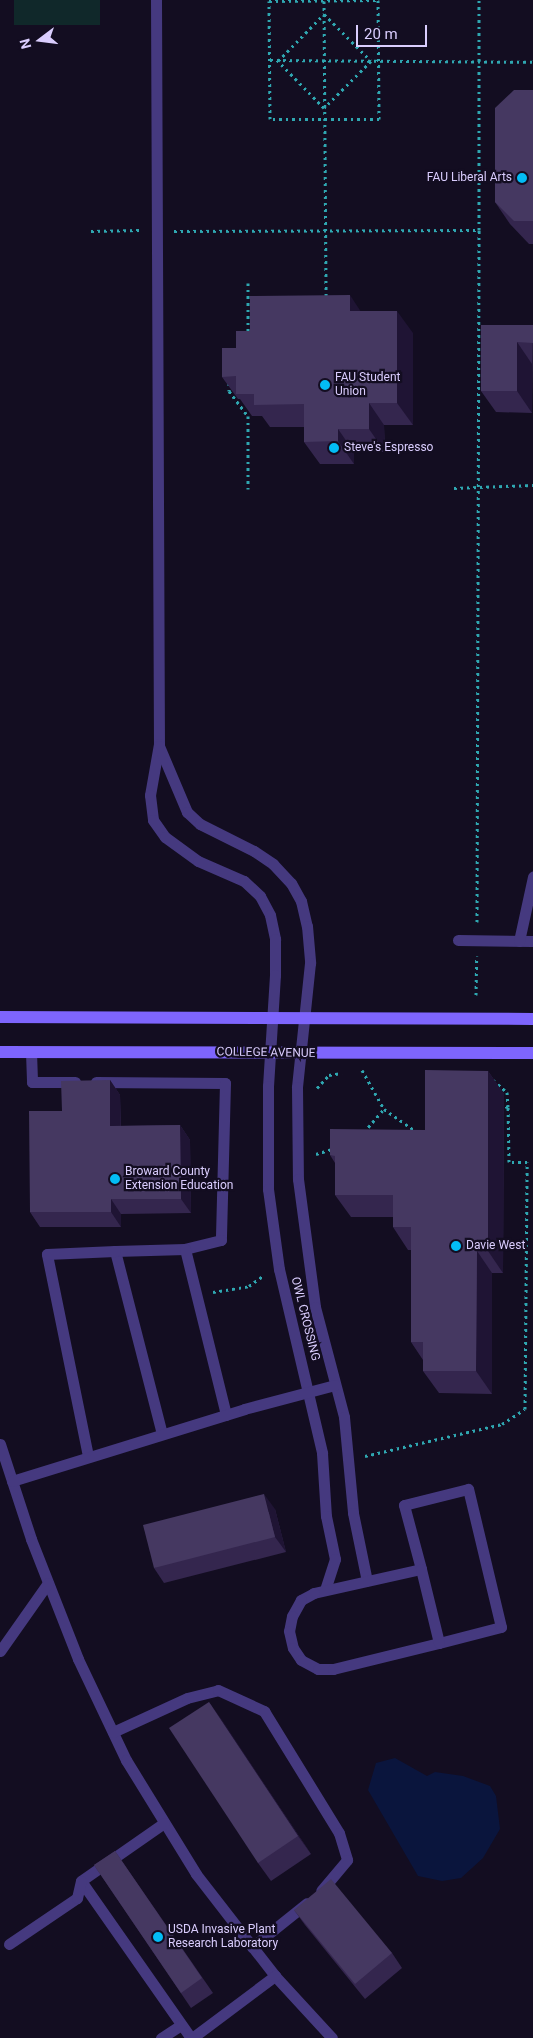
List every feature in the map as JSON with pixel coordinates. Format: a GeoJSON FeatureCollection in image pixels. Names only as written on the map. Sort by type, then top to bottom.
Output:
{"type":"FeatureCollection","features":[{"type":"Feature","properties":{"kind":"street"},"geometry":{"type":"LineString","coordinates":[[0,1017],[533,1019]]}},
{"type":"Feature","properties":{"kind":"street","name":"COLLEGE AVENUE"},"geometry":{"type":"LineString","coordinates":[[0,1052],[533,1053]]}},
{"type":"Feature","properties":{"kind":"lane"},"geometry":{"type":"LineString","coordinates":[[156,0],[158,230],[156,489],[159,744]]}},
{"type":"Feature","properties":{"kind":"lane","name":"OWL CROSSING"},"geometry":{"type":"LineString","coordinates":[[159,744],[150,795],[153,820],[179,850],[244,881],[260,896],[270,915],[275,939],[270,1053],[268,1189],[278,1269],[310,1391],[322,1452],[326,1516],[334,1559],[325,1590]]}},
{"type":"Feature","properties":{"kind":"lane","name":"OWL CROSSING"},"geometry":{"type":"LineString","coordinates":[[159,744],[187,812],[200,824],[254,851],[273,864],[291,883],[301,902],[308,926],[310,963],[301,1053],[297,1137],[302,1226],[314,1307],[348,1441],[352,1513],[367,1581]]}},
{"type":"Feature","properties":{"kind":"lane"},"geometry":{"type":"LineString","coordinates":[[519,941],[533,877]]}},
{"type":"Feature","properties":{"kind":"lane"},"geometry":{"type":"LineString","coordinates":[[458,940],[533,941]]}},
{"type":"Feature","properties":{"kind":"lane"},"geometry":{"type":"LineString","coordinates":[[31,1052],[32,1082],[225,1083],[221,1240],[185,1249],[47,1254],[88,1456]]}},
{"type":"Feature","properties":{"kind":"lane"},"geometry":{"type":"LineString","coordinates":[[185,1249],[226,1415]]}},
{"type":"Feature","properties":{"kind":"lane"},"geometry":{"type":"LineString","coordinates":[[115,1251],[162,1434]]}},
{"type":"Feature","properties":{"kind":"lane"},"geometry":{"type":"LineString","coordinates":[[12,1481],[162,1434],[335,1385]]}},
{"type":"Feature","properties":{"kind":"lane"},"geometry":{"type":"LineString","coordinates":[[0,1444],[48,1583],[78,1659],[113,1732],[196,1874],[275,1976],[332,2038]]}},
{"type":"Feature","properties":{"kind":"lane"},"geometry":{"type":"LineString","coordinates":[[421,1569],[325,1590],[302,1600],[292,1616],[289,1631],[293,1648],[301,1660],[318,1669],[333,1669],[439,1643],[501,1627],[468,1489],[404,1505],[421,1569],[439,1643]]}},
{"type":"Feature","properties":{"kind":"lane"},"geometry":{"type":"LineString","coordinates":[[0,1651],[48,1583]]}},
{"type":"Feature","properties":{"kind":"lane"},"geometry":{"type":"LineString","coordinates":[[113,1732],[187,1698],[218,1690],[264,1711],[339,1833],[347,1860],[325,1888],[252,1947]]}},
{"type":"Feature","properties":{"kind":"lane"},"geometry":{"type":"LineString","coordinates":[[9,1944],[77,1898],[80,1881],[164,1822]]}},
{"type":"Feature","properties":{"kind":"lane"},"geometry":{"type":"LineString","coordinates":[[80,1881],[191,2038],[275,1976]]}},
{"type":"Feature","properties":{"kind":"lane"},"geometry":{"type":"LineString","coordinates":[[161,2038],[181,2025]]}},
{"type":"Feature","properties":{"kind":"path"},"geometry":{"type":"LineString","coordinates":[[324,0],[326,301]]}},
{"type":"Feature","properties":{"kind":"path"},"geometry":{"type":"LineString","coordinates":[[324,0],[378,0],[379,118],[270,119],[269,1],[324,0]]}},
{"type":"Feature","properties":{"kind":"path"},"geometry":{"type":"LineString","coordinates":[[476,995],[476,487],[479,0]]}},
{"type":"Feature","properties":{"kind":"path"},"geometry":{"type":"LineString","coordinates":[[278,61],[324,14]]}},
{"type":"Feature","properties":{"kind":"path"},"geometry":{"type":"LineString","coordinates":[[324,14],[371,62]]}},
{"type":"Feature","properties":{"kind":"path"},"geometry":{"type":"LineString","coordinates":[[270,60],[533,62]]}},
{"type":"Feature","properties":{"kind":"path"},"geometry":{"type":"LineString","coordinates":[[278,61],[324,108]]}},
{"type":"Feature","properties":{"kind":"path"},"geometry":{"type":"LineString","coordinates":[[324,108],[371,62]]}},
{"type":"Feature","properties":{"kind":"path"},"geometry":{"type":"LineString","coordinates":[[91,231],[479,230]]}},
{"type":"Feature","properties":{"kind":"path"},"geometry":{"type":"LineString","coordinates":[[248,283],[248,343]]}},
{"type":"Feature","properties":{"kind":"path"},"geometry":{"type":"LineString","coordinates":[[478,329],[487,328]]}},
{"type":"Feature","properties":{"kind":"path"},"geometry":{"type":"LineString","coordinates":[[229,376],[229,391],[248,416],[248,489]]}},
{"type":"Feature","properties":{"kind":"path"},"geometry":{"type":"LineString","coordinates":[[454,488],[533,485]]}},
{"type":"Feature","properties":{"kind":"path"},"geometry":{"type":"LineString","coordinates":[[353,1070],[361,1069],[384,1110],[425,1134]]}},
{"type":"Feature","properties":{"kind":"path"},"geometry":{"type":"LineString","coordinates":[[316,1094],[317,1085],[329,1075],[345,1072]]}},
{"type":"Feature","properties":{"kind":"path"},"geometry":{"type":"LineString","coordinates":[[360,1457],[502,1424],[525,1409],[527,1162],[509,1162],[507,1092],[488,1075]]}},
{"type":"Feature","properties":{"kind":"path"},"geometry":{"type":"LineString","coordinates":[[360,1135],[384,1110]]}},
{"type":"Feature","properties":{"kind":"path"},"geometry":{"type":"LineString","coordinates":[[316,1146],[316,1163]]}},
{"type":"Feature","properties":{"kind":"path"},"geometry":{"type":"LineString","coordinates":[[316,1154],[340,1146]]}},
{"type":"Feature","properties":{"kind":"green space"},"geometry":{"type":"Polygon","coordinates":[[[14,0],[100,0],[100,25],[14,25],[14,0]]]}},
{"type":"Feature","properties":{"kind":"water"},"geometry":{"type":"Polygon","coordinates":[[[395,1758],[427,1776],[435,1772],[463,1776],[490,1786],[496,1796],[500,1829],[483,1858],[461,1878],[442,1881],[418,1876],[368,1790],[376,1763],[395,1758]]]}},
{"type":"Feature","properties":{"kind":"building"},"geometry":{"type":"Polygon","coordinates":[[[514,90],[533,90],[533,221],[514,221],[495,202],[495,108],[514,90]]]}},
{"type":"Feature","properties":{"kind":"building","name":"FAU Student Union"},"geometry":{"type":"Polygon","coordinates":[[[350,295],[350,311],[397,311],[397,403],[369,403],[369,429],[338,429],[338,441],[304,442],[304,404],[254,405],[254,394],[236,394],[236,376],[222,377],[222,348],[236,348],[236,331],[250,331],[250,296],[350,295]]]}},
{"type":"Feature","properties":{"kind":"building"},"geometry":{"type":"Polygon","coordinates":[[[481,325],[533,325],[533,343],[517,342],[517,391],[481,391],[481,325]]]}},
{"type":"Feature","properties":{"kind":"building","name":"Davie West"},"geometry":{"type":"Polygon","coordinates":[[[425,1070],[488,1071],[488,1251],[477,1251],[476,1371],[423,1371],[423,1342],[411,1342],[411,1227],[393,1227],[393,1195],[335,1195],[335,1156],[330,1155],[330,1129],[425,1130],[425,1070]]]}},
{"type":"Feature","properties":{"kind":"building","name":"Broward County Extension Education"},"geometry":{"type":"Polygon","coordinates":[[[110,1080],[110,1126],[180,1125],[181,1199],[111,1199],[111,1212],[30,1212],[29,1111],[62,1111],[61,1081],[110,1080]]]}},
{"type":"Feature","properties":{"kind":"building"},"geometry":{"type":"Polygon","coordinates":[[[264,1494],[275,1537],[154,1568],[143,1525],[264,1494]]]}},
{"type":"Feature","properties":{"kind":"building"},"geometry":{"type":"Polygon","coordinates":[[[209,1702],[298,1836],[258,1863],[169,1728],[209,1702]]]}},
{"type":"Feature","properties":{"kind":"building","name":"USDA Invasive Plant Research Laboratory"},"geometry":{"type":"Polygon","coordinates":[[[115,1851],[202,1978],[181,1993],[94,1865],[115,1851]]]}},
{"type":"Feature","properties":{"kind":"building"},"geometry":{"type":"Polygon","coordinates":[[[331,1879],[392,1953],[355,1984],[294,1910],[331,1879]]]}},
{"type":"Feature","properties":{"kind":"place","name":"FAU Liberal Arts"},"geometry":{"type":"Point","coordinates":[522,178]}},
{"type":"Feature","properties":{"kind":"place","name":"FAU Student Union"},"geometry":{"type":"Point","coordinates":[325,385]}},
{"type":"Feature","properties":{"kind":"place","name":"Steve's Espresso"},"geometry":{"type":"Point","coordinates":[334,448]}},
{"type":"Feature","properties":{"kind":"place","name":"Broward County Extension Education"},"geometry":{"type":"Point","coordinates":[115,1179]}},
{"type":"Feature","properties":{"kind":"place","name":"Davie West"},"geometry":{"type":"Point","coordinates":[456,1246]}},
{"type":"Feature","properties":{"kind":"place","name":"USDA Invasive Plant Research Laboratory"},"geometry":{"type":"Point","coordinates":[158,1937]}}]}
